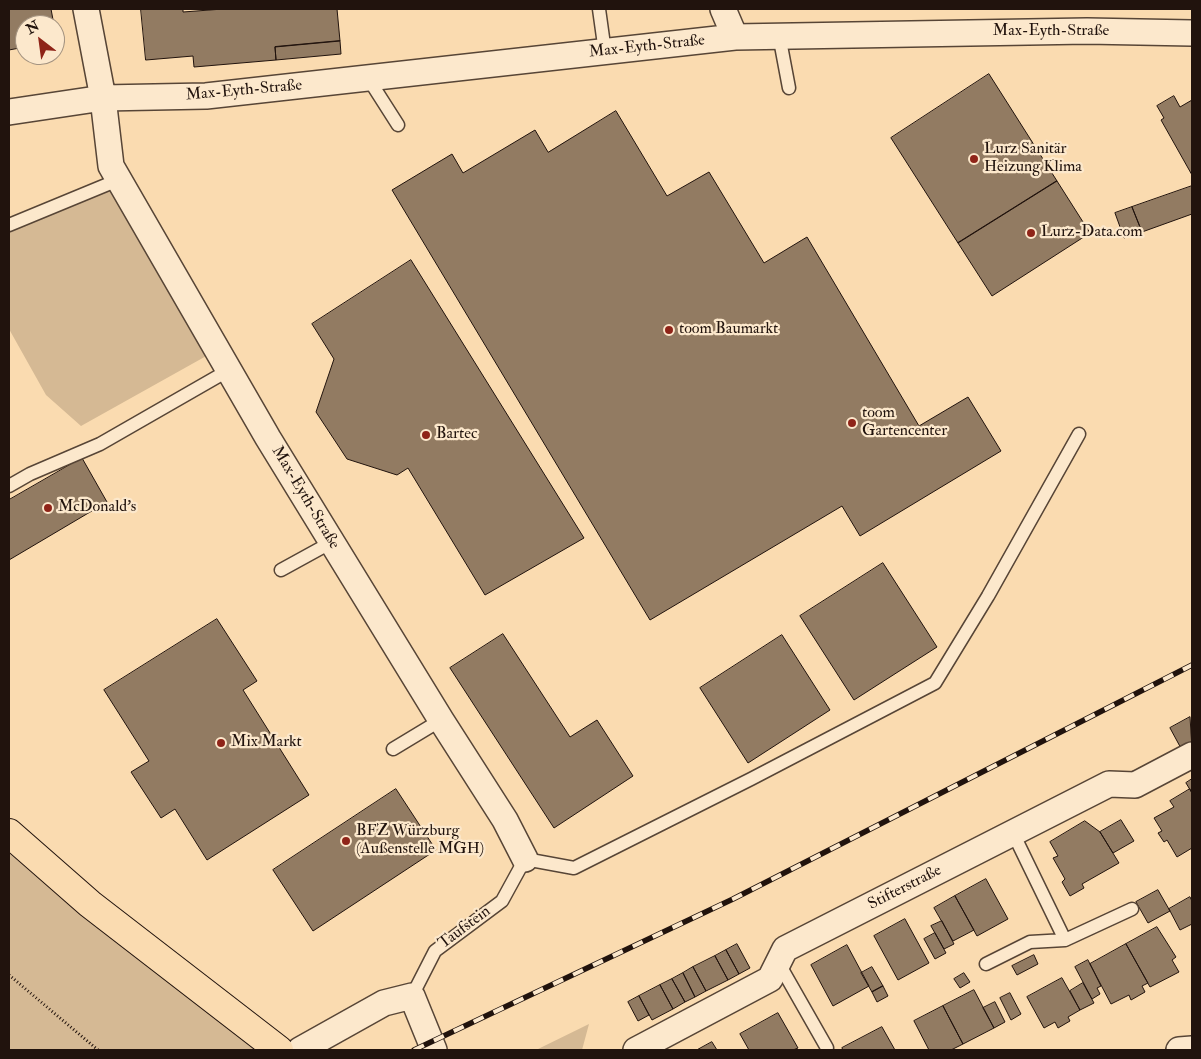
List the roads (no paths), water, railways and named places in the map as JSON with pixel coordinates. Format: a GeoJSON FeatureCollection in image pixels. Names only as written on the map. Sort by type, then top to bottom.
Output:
{"type":"FeatureCollection","features":[{"type":"Feature","properties":{"kind":"main road"},"geometry":{"type":"LineString","coordinates":[[9,833],[90,904],[279,1050]]}},
{"type":"Feature","properties":{"kind":"street"},"geometry":{"type":"LineString","coordinates":[[86,9],[103,98]]}},
{"type":"Feature","properties":{"kind":"street"},"geometry":{"type":"LineString","coordinates":[[723,9],[735,37]]}},
{"type":"Feature","properties":{"kind":"street","name":"Max-Eyth-Straße"},"geometry":{"type":"LineString","coordinates":[[9,112],[103,98],[206,96],[735,37],[1087,31],[1192,33]]}},
{"type":"Feature","properties":{"kind":"street","name":"Max-Eyth-Straße"},"geometry":{"type":"LineString","coordinates":[[103,98],[111,166],[118,180],[332,542],[441,720],[505,820],[525,859]]}},
{"type":"Feature","properties":{"kind":"street","name":"Stifterstraße"},"geometry":{"type":"LineString","coordinates":[[636,1050],[770,979],[785,949],[1109,784],[1135,785],[1192,755]]}},
{"type":"Feature","properties":{"kind":"street"},"geometry":{"type":"LineString","coordinates":[[300,1050],[384,1003],[412,996],[434,1050]]}},
{"type":"Feature","properties":{"kind":"street"},"geometry":{"type":"LineString","coordinates":[[1179,1050],[1192,1049]]}},
{"type":"Feature","properties":{"kind":"lane"},"geometry":{"type":"LineString","coordinates":[[599,9],[605,52]]}},
{"type":"Feature","properties":{"kind":"lane"},"geometry":{"type":"LineString","coordinates":[[779,35],[789,88]]}},
{"type":"Feature","properties":{"kind":"lane"},"geometry":{"type":"LineString","coordinates":[[368,78],[398,124]]}},
{"type":"Feature","properties":{"kind":"lane"},"geometry":{"type":"LineString","coordinates":[[9,225],[118,180]]}},
{"type":"Feature","properties":{"kind":"lane"},"geometry":{"type":"LineString","coordinates":[[9,486],[30,474],[100,444],[229,370]]}},
{"type":"Feature","properties":{"kind":"lane"},"geometry":{"type":"LineString","coordinates":[[525,859],[574,868],[751,779],[935,683],[988,596],[1079,434]]}},
{"type":"Feature","properties":{"kind":"lane"},"geometry":{"type":"LineString","coordinates":[[281,570],[332,542]]}},
{"type":"Feature","properties":{"kind":"lane"},"geometry":{"type":"LineString","coordinates":[[393,749],[441,720]]}},
{"type":"Feature","properties":{"kind":"lane"},"geometry":{"type":"LineString","coordinates":[[1013,833],[1065,940]]}},
{"type":"Feature","properties":{"kind":"lane","name":"Taufstein"},"geometry":{"type":"LineString","coordinates":[[412,996],[435,951],[502,901],[525,859]]}},
{"type":"Feature","properties":{"kind":"lane"},"geometry":{"type":"LineString","coordinates":[[986,964],[1030,942],[1065,940],[1132,909]]}},
{"type":"Feature","properties":{"kind":"lane"},"geometry":{"type":"LineString","coordinates":[[778,962],[827,1048]]}},
{"type":"Feature","properties":{"kind":"railway"},"geometry":{"type":"LineString","coordinates":[[414,1050],[733,899],[1192,665]]}},
{"type":"Feature","properties":{"kind":"place","name":"Lurz Sanitär Heizung Klima"},"geometry":{"type":"Point","coordinates":[974,159]}},
{"type":"Feature","properties":{"kind":"place","name":"Lurz-Data.com"},"geometry":{"type":"Point","coordinates":[1031,233]}},
{"type":"Feature","properties":{"kind":"place","name":"toom Baumarkt"},"geometry":{"type":"Point","coordinates":[669,330]}},
{"type":"Feature","properties":{"kind":"place","name":"toom Gartencenter"},"geometry":{"type":"Point","coordinates":[852,423]}},
{"type":"Feature","properties":{"kind":"place","name":"Bartec"},"geometry":{"type":"Point","coordinates":[426,435]}},
{"type":"Feature","properties":{"kind":"place","name":"McDonald's"},"geometry":{"type":"Point","coordinates":[48,508]}},
{"type":"Feature","properties":{"kind":"place","name":"Mix Markt"},"geometry":{"type":"Point","coordinates":[221,743]}},
{"type":"Feature","properties":{"kind":"place","name":"BFZ Würzburg (Außenstelle MGH)"},"geometry":{"type":"Point","coordinates":[346,841]}}]}
